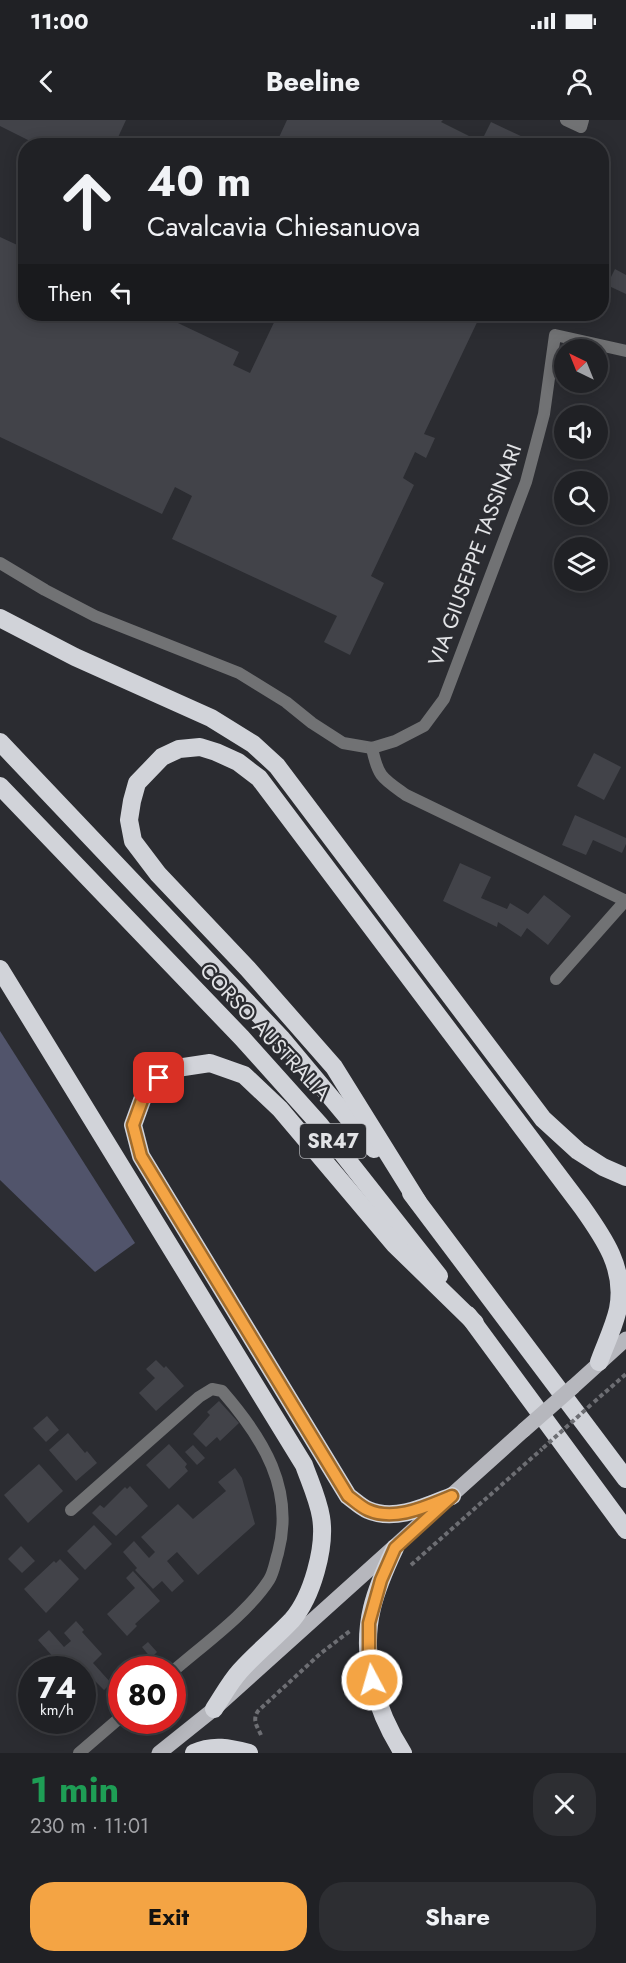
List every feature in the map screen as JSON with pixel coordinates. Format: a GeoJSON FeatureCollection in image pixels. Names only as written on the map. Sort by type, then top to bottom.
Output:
{"type":"FeatureCollection","features":[{"type":"Feature","properties":{"kind":"highway"},"geometry":{"type":"LineString","coordinates":[[0,618],[75,657],[211,718],[253,744],[277,766],[543,1119],[578,1151],[603,1167],[626,1177]]}},
{"type":"Feature","properties":{"kind":"highway","name":"CORSO AUSTRALIA"},"geometry":{"type":"LineString","coordinates":[[0,742],[282,1039],[418,1202],[626,1479]]}},
{"type":"Feature","properties":{"kind":"highway"},"geometry":{"type":"LineString","coordinates":[[418,1202],[334,1067],[248,969],[158,874],[133,841],[129,820],[138,783],[162,757],[179,749],[200,747],[238,762],[259,778],[582,1207],[612,1253],[620,1282],[618,1309],[599,1362]]}},
{"type":"Feature","properties":{"kind":"highway","name":"CORSO AUSTRALIA"},"geometry":{"type":"LineString","coordinates":[[0,786],[242,1038],[320,1125],[405,1230],[626,1530]]}},
{"type":"Feature","properties":{"kind":"highway"},"geometry":{"type":"LineString","coordinates":[[0,969],[304,1465],[322,1519],[319,1560],[305,1601],[293,1619],[238,1672],[214,1709]]}},
{"type":"Feature","properties":{"kind":"highway"},"geometry":{"type":"LineString","coordinates":[[452,1496],[420,1508],[387,1516],[367,1510],[348,1496],[141,1156],[133,1125],[145,1092],[159,1078],[177,1068],[199,1064],[210,1063],[244,1075],[280,1109],[394,1244],[475,1323]]}},
{"type":"Feature","properties":{"kind":"highway"},"geometry":{"type":"LineString","coordinates":[[395,1548],[372,1608],[369,1623],[369,1666],[375,1695],[388,1730],[403,1753]]}},
{"type":"Feature","properties":{"kind":"highway"},"geometry":{"type":"LineString","coordinates":[[194,1753],[204,1748],[230,1748],[249,1753]]}},
{"type":"Feature","properties":{"kind":"main road"},"geometry":{"type":"LineString","coordinates":[[159,1753],[214,1709],[626,1339]]}},
{"type":"Feature","properties":{"kind":"street"},"geometry":{"type":"LineString","coordinates":[[566,120],[581,127],[583,120]]}},
{"type":"Feature","properties":{"kind":"street","name":"VIA GIUSEPPE TASSINARI"},"geometry":{"type":"LineString","coordinates":[[372,748],[395,741],[424,726],[444,699],[526,482],[544,414],[555,336],[626,351]]}},
{"type":"Feature","properties":{"kind":"street"},"geometry":{"type":"LineString","coordinates":[[0,563],[94,616],[188,651],[239,673],[286,702],[312,723],[343,742],[372,748],[376,768],[386,780],[406,795],[626,901],[555,979]]}},
{"type":"Feature","properties":{"kind":"street"},"geometry":{"type":"LineString","coordinates":[[71,1510],[199,1397],[212,1389],[222,1391],[260,1441],[275,1470],[281,1500],[281,1539],[271,1578],[257,1596],[186,1660]]}},
{"type":"Feature","properties":{"kind":"street"},"geometry":{"type":"LineString","coordinates":[[79,1753],[108,1728]]}},
{"type":"Feature","properties":{"kind":"path"},"geometry":{"type":"LineString","coordinates":[[407,1568],[626,1374]]}},
{"type":"Feature","properties":{"kind":"path"},"geometry":{"type":"LineString","coordinates":[[263,1741],[255,1724],[258,1711],[321,1653],[351,1630]]}},
{"type":"Feature","properties":{"kind":"shaded area"},"geometry":{"type":"Polygon","coordinates":[[[0,1031],[135,1243],[95,1272],[0,1180],[0,1031]]]}},
{"type":"Feature","properties":{"kind":"building"},"geometry":{"type":"Polygon","coordinates":[[[0,120],[126,120],[118,138],[24,138],[0,126],[0,120]]]}},
{"type":"Feature","properties":{"kind":"building"},"geometry":{"type":"Polygon","coordinates":[[[287,120],[443,120],[441,122],[473,138],[279,138],[287,120]]]}},
{"type":"Feature","properties":{"kind":"building"},"geometry":{"type":"Polygon","coordinates":[[[491,122],[525,138],[483,138],[491,122]]]}},
{"type":"Feature","properties":{"kind":"building"},"geometry":{"type":"Polygon","coordinates":[[[0,237],[18,245],[18,321],[174,321],[239,352],[233,365],[250,373],[275,321],[478,321],[424,434],[435,438],[426,458],[415,452],[403,478],[414,485],[371,576],[384,583],[350,655],[324,642],[337,616],[172,539],[192,496],[175,487],[162,514],[0,437],[0,237]]]}},
{"type":"Feature","properties":{"kind":"building"},"geometry":{"type":"Polygon","coordinates":[[[615,269],[626,275],[626,294],[611,287],[609,291],[609,281],[615,269]]]}},
{"type":"Feature","properties":{"kind":"building"},"geometry":{"type":"Polygon","coordinates":[[[594,753],[621,767],[604,800],[577,786],[594,753]]]}},
{"type":"Feature","properties":{"kind":"building"},"geometry":{"type":"Polygon","coordinates":[[[575,815],[626,838],[622,853],[593,840],[586,855],[562,845],[575,815]]]}},
{"type":"Feature","properties":{"kind":"building"},"geometry":{"type":"Polygon","coordinates":[[[460,863],[491,877],[481,898],[507,909],[510,903],[528,914],[544,895],[571,916],[548,945],[527,928],[521,937],[498,922],[497,927],[443,901],[460,863]]]}},
{"type":"Feature","properties":{"kind":"building"},"geometry":{"type":"Polygon","coordinates":[[[156,1360],[164,1368],[166,1366],[184,1386],[156,1411],[139,1393],[155,1378],[146,1369],[156,1360]]]}},
{"type":"Feature","properties":{"kind":"building"},"geometry":{"type":"Polygon","coordinates":[[[219,1401],[239,1423],[220,1441],[217,1437],[206,1447],[193,1434],[210,1415],[207,1412],[219,1401]]]}},
{"type":"Feature","properties":{"kind":"building"},"geometry":{"type":"Polygon","coordinates":[[[47,1416],[59,1430],[46,1442],[33,1428],[47,1416]]]}},
{"type":"Feature","properties":{"kind":"building"},"geometry":{"type":"Polygon","coordinates":[[[68,1433],[97,1463],[76,1481],[49,1450],[68,1433]]]}},
{"type":"Feature","properties":{"kind":"building"},"geometry":{"type":"Polygon","coordinates":[[[169,1444],[187,1464],[185,1467],[188,1471],[169,1489],[146,1465],[169,1444]]]}},
{"type":"Feature","properties":{"kind":"building"},"geometry":{"type":"Polygon","coordinates":[[[193,1445],[205,1458],[197,1465],[185,1452],[193,1445]]]}},
{"type":"Feature","properties":{"kind":"building"},"geometry":{"type":"Polygon","coordinates":[[[39,1464],[63,1491],[28,1523],[4,1495],[39,1464]]]}},
{"type":"Feature","properties":{"kind":"building"},"geometry":{"type":"Polygon","coordinates":[[[235,1468],[242,1478],[255,1524],[198,1575],[177,1552],[167,1561],[184,1581],[172,1592],[162,1581],[153,1589],[135,1570],[137,1568],[123,1552],[134,1541],[149,1558],[155,1552],[141,1537],[178,1504],[193,1519],[226,1491],[218,1482],[235,1468]]]}},
{"type":"Feature","properties":{"kind":"building"},"geometry":{"type":"Polygon","coordinates":[[[130,1486],[148,1506],[116,1536],[92,1513],[100,1505],[104,1508],[125,1487],[127,1489],[130,1486]]]}},
{"type":"Feature","properties":{"kind":"building"},"geometry":{"type":"Polygon","coordinates":[[[94,1525],[112,1544],[85,1570],[67,1551],[94,1525]]]}},
{"type":"Feature","properties":{"kind":"building"},"geometry":{"type":"Polygon","coordinates":[[[21,1546],[35,1561],[22,1573],[8,1559],[21,1546]]]}},
{"type":"Feature","properties":{"kind":"building"},"geometry":{"type":"Polygon","coordinates":[[[60,1559],[79,1579],[46,1613],[24,1589],[54,1561],[56,1563],[60,1559]]]}},
{"type":"Feature","properties":{"kind":"building"},"geometry":{"type":"Polygon","coordinates":[[[133,1571],[160,1601],[135,1624],[137,1626],[127,1636],[107,1614],[135,1588],[126,1578],[133,1571]]]}},
{"type":"Feature","properties":{"kind":"building"},"geometry":{"type":"Polygon","coordinates":[[[76,1621],[84,1630],[82,1632],[102,1654],[96,1660],[96,1656],[52,1656],[38,1640],[49,1630],[64,1647],[71,1641],[64,1633],[76,1621]]]}},
{"type":"Feature","properties":{"kind":"building"},"geometry":{"type":"Polygon","coordinates":[[[148,1642],[157,1652],[149,1656],[142,1647],[148,1642]]]}},
{"type":"Feature","properties":{"kind":"building"},"geometry":{"type":"Polygon","coordinates":[[[96,1666],[108,1680],[108,1686],[104,1690],[96,1682],[96,1666]]]}},
{"type":"Feature","properties":{"kind":"route"},"geometry":{"type":"LineString","coordinates":[[159,1078],[145,1092],[133,1125],[141,1156],[348,1496],[367,1510],[387,1516],[420,1508],[452,1496],[395,1548],[381,1580],[369,1623],[369,1666],[372,1680]]}}]}
